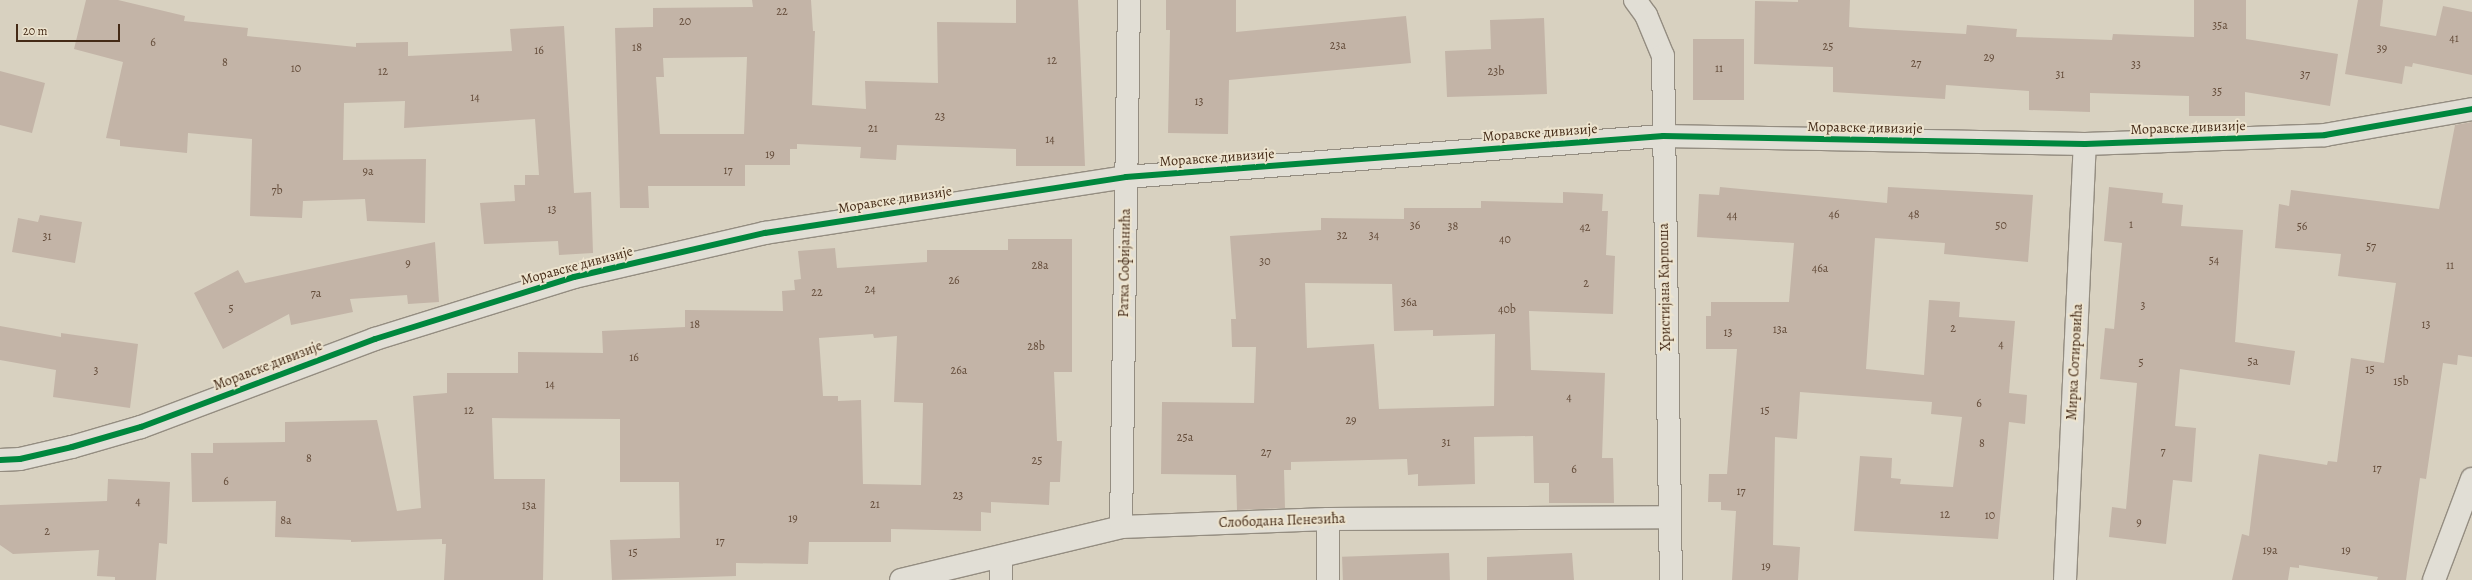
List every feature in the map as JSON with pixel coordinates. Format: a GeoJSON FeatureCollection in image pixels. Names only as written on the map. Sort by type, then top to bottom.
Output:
{"type":"FeatureCollection","features":[{"type":"Feature","properties":{"kind":"street","name":"Ратка Софијанића"},"geometry":{"type":"LineString","coordinates":[[1121,527],[1129,0]]}},
{"type":"Feature","properties":{"kind":"street","name":"Христијана Карпоша"},"geometry":{"type":"LineString","coordinates":[[1635,0],[1646,15],[1663,56],[1663,136],[1671,580]]}},
{"type":"Feature","properties":{"kind":"street","name":"Моравске дивизије"},"geometry":{"type":"LineString","coordinates":[[0,460],[20,459],[72,447],[141,426],[374,338],[574,277],[765,233],[1126,177],[1663,136],[2085,144],[2325,135],[2472,109]]}},
{"type":"Feature","properties":{"kind":"street","name":"Мирка Сотировића"},"geometry":{"type":"LineString","coordinates":[[2065,580],[2085,144]]}},
{"type":"Feature","properties":{"kind":"street"},"geometry":{"type":"LineString","coordinates":[[2434,580],[2472,479]]}},
{"type":"Feature","properties":{"kind":"street","name":"Слободана Пенезића"},"geometry":{"type":"LineString","coordinates":[[901,580],[1121,527],[1328,519],[1669,517]]}},
{"type":"Feature","properties":{"kind":"street"},"geometry":{"type":"LineString","coordinates":[[1328,519],[1328,580]]}},
{"type":"Feature","properties":{"kind":"street"},"geometry":{"type":"LineString","coordinates":[[1001,557],[1001,580]]}},
{"type":"Feature","properties":{"kind":"building"},"geometry":{"type":"Polygon","coordinates":[[[86,0],[118,0],[185,16],[184,21],[248,28],[247,36],[356,47],[356,43],[408,42],[408,56],[512,51],[510,29],[564,26],[574,193],[591,192],[593,253],[559,255],[558,241],[484,244],[480,203],[515,201],[514,185],[525,185],[525,175],[539,175],[535,119],[404,128],[405,101],[344,103],[343,160],[426,159],[425,223],[367,221],[365,199],[303,201],[302,218],[250,216],[252,139],[188,133],[187,153],[120,146],[120,140],[106,138],[123,62],[74,49],[86,0]]]}},
{"type":"Feature","properties":{"kind":"building"},"geometry":{"type":"Polygon","coordinates":[[[752,0],[811,0],[813,31],[815,31],[812,105],[866,109],[865,81],[938,83],[937,22],[1016,23],[1016,0],[1078,0],[1085,166],[1016,166],[1016,149],[897,145],[896,160],[860,158],[861,147],[797,144],[797,149],[790,149],[790,165],[745,165],[745,186],[648,186],[649,208],[620,208],[615,28],[653,27],[653,8],[753,7],[752,0]],[[747,57],[663,58],[664,77],[656,77],[660,134],[744,134],[747,57]]]}},
{"type":"Feature","properties":{"kind":"building"},"geometry":{"type":"Polygon","coordinates":[[[1166,0],[1236,0],[1236,32],[1406,16],[1411,63],[1229,80],[1228,134],[1168,133],[1170,30],[1166,30],[1166,0]]]}},
{"type":"Feature","properties":{"kind":"building"},"geometry":{"type":"Polygon","coordinates":[[[1798,0],[1850,0],[1849,27],[1966,34],[1967,25],[2017,29],[2016,37],[2112,40],[2113,34],[2194,37],[2194,0],[2246,0],[2246,39],[2338,54],[2330,106],[2245,92],[2245,116],[2189,116],[2189,96],[2090,93],[2090,112],[2029,110],[2029,91],[1946,85],[1945,99],[1833,92],[1833,67],[1754,64],[1755,1],[1798,2],[1798,0]]]}},
{"type":"Feature","properties":{"kind":"building"},"geometry":{"type":"Polygon","coordinates":[[[2358,0],[2383,0],[2380,26],[2436,36],[2443,6],[2472,12],[2472,75],[2413,63],[2412,67],[2405,66],[2402,84],[2345,74],[2358,0]]]}},
{"type":"Feature","properties":{"kind":"building"},"geometry":{"type":"Polygon","coordinates":[[[1544,18],[1547,94],[1447,97],[1445,51],[1491,49],[1490,20],[1544,18]]]}},
{"type":"Feature","properties":{"kind":"building"},"geometry":{"type":"Polygon","coordinates":[[[1693,39],[1744,39],[1744,100],[1693,100],[1693,39]]]}},
{"type":"Feature","properties":{"kind":"building"},"geometry":{"type":"Polygon","coordinates":[[[0,71],[45,83],[32,133],[0,125],[0,71]]]}},
{"type":"Feature","properties":{"kind":"building"},"geometry":{"type":"Polygon","coordinates":[[[2472,122],[2472,357],[2458,355],[2457,365],[2443,363],[2426,479],[2420,478],[2406,580],[2377,580],[2378,577],[2299,565],[2299,568],[2290,567],[2288,580],[2232,580],[2242,534],[2249,536],[2259,454],[2327,465],[2328,461],[2337,462],[2351,358],[2384,363],[2396,283],[2338,276],[2341,254],[2275,248],[2279,204],[2289,206],[2291,190],[2439,209],[2455,125],[2472,122]]]}},
{"type":"Feature","properties":{"kind":"building"},"geometry":{"type":"Polygon","coordinates":[[[1720,187],[1887,203],[1888,187],[2033,195],[2028,262],[1944,254],[1945,243],[1875,238],[1866,369],[1924,375],[1929,300],[1960,302],[1959,317],[2015,321],[2009,393],[2027,395],[2025,424],[2009,422],[1998,539],[1854,531],[1860,456],[1892,458],[1891,478],[1901,479],[1900,484],[1953,487],[1962,417],[1931,414],[1932,402],[1800,392],[1797,439],[1775,437],[1773,545],[1800,547],[1798,580],[1732,580],[1736,511],[1721,510],[1721,502],[1708,502],[1709,474],[1727,474],[1737,349],[1706,349],[1706,316],[1711,316],[1711,302],[1789,302],[1794,243],[1697,237],[1699,194],[1719,195],[1720,187]]]}},
{"type":"Feature","properties":{"kind":"building"},"geometry":{"type":"Polygon","coordinates":[[[2109,187],[2163,193],[2162,203],[2183,205],[2181,226],[2243,230],[2235,342],[2295,351],[2290,385],[2180,369],[2175,426],[2196,428],[2192,482],[2173,480],[2166,544],[2109,537],[2112,507],[2126,509],[2137,383],[2100,379],[2105,328],[2114,329],[2122,243],[2104,241],[2109,187]]]}},
{"type":"Feature","properties":{"kind":"building"},"geometry":{"type":"Polygon","coordinates":[[[1563,192],[1603,194],[1602,211],[1608,211],[1606,255],[1615,256],[1613,314],[1529,311],[1531,370],[1605,373],[1602,458],[1613,458],[1614,503],[1549,503],[1549,483],[1534,483],[1533,436],[1474,437],[1475,484],[1418,486],[1418,474],[1408,475],[1407,459],[1291,462],[1291,470],[1284,470],[1285,508],[1237,510],[1236,475],[1161,474],[1162,402],[1254,403],[1256,347],[1232,347],[1231,319],[1236,319],[1230,236],[1321,230],[1321,218],[1404,219],[1404,208],[1481,208],[1481,201],[1563,203],[1563,192]],[[1305,283],[1307,348],[1374,344],[1379,409],[1494,406],[1495,334],[1433,336],[1433,330],[1394,331],[1392,284],[1305,283]]]}},
{"type":"Feature","properties":{"kind":"building"},"geometry":{"type":"Polygon","coordinates":[[[40,215],[82,222],[75,263],[12,252],[18,218],[38,222],[40,215]]]}},
{"type":"Feature","properties":{"kind":"building"},"geometry":{"type":"Polygon","coordinates":[[[1008,239],[1072,239],[1072,372],[1054,372],[1057,441],[1062,441],[1060,482],[1050,482],[1049,505],[991,502],[991,513],[981,512],[981,531],[891,529],[891,542],[809,542],[808,564],[736,563],[736,576],[612,580],[610,540],[680,538],[679,482],[620,482],[620,419],[492,418],[494,479],[545,479],[543,580],[444,580],[446,544],[442,544],[442,539],[351,542],[351,540],[275,537],[276,501],[192,502],[191,453],[213,453],[213,443],[285,442],[285,422],[377,420],[397,511],[421,508],[413,396],[447,393],[447,373],[518,373],[518,352],[603,353],[602,331],[685,327],[685,310],[783,311],[782,291],[795,290],[794,280],[801,279],[798,251],[835,248],[837,268],[927,262],[927,250],[1008,250],[1008,239]],[[873,334],[819,338],[823,396],[838,396],[838,401],[861,400],[863,484],[921,485],[923,403],[894,402],[897,336],[874,338],[873,334]]]}},
{"type":"Feature","properties":{"kind":"building"},"geometry":{"type":"Polygon","coordinates":[[[435,242],[439,302],[408,304],[407,295],[350,299],[353,312],[291,325],[289,314],[223,349],[194,293],[238,270],[245,283],[435,242]]]}},
{"type":"Feature","properties":{"kind":"building"},"geometry":{"type":"Polygon","coordinates":[[[0,326],[61,337],[61,333],[138,344],[130,408],[53,397],[56,370],[0,360],[0,326]]]}},
{"type":"Feature","properties":{"kind":"building"},"geometry":{"type":"Polygon","coordinates":[[[108,479],[170,482],[167,544],[159,543],[156,580],[115,580],[115,577],[97,576],[99,550],[13,554],[0,545],[0,505],[107,501],[108,479]]]}},
{"type":"Feature","properties":{"kind":"building"},"geometry":{"type":"Polygon","coordinates":[[[1449,553],[1450,580],[1343,580],[1342,557],[1449,553]]]}},
{"type":"Feature","properties":{"kind":"building"},"geometry":{"type":"Polygon","coordinates":[[[1572,553],[1574,580],[1487,580],[1487,557],[1572,553]]]}},
{"type":"Feature","properties":{"kind":"cycle path"},"geometry":{"type":"LineString","coordinates":[[0,460],[20,459],[72,447],[141,427],[375,339],[574,277],[765,233],[1126,177],[1663,136],[2085,144],[2325,135],[2472,109]]}}]}
